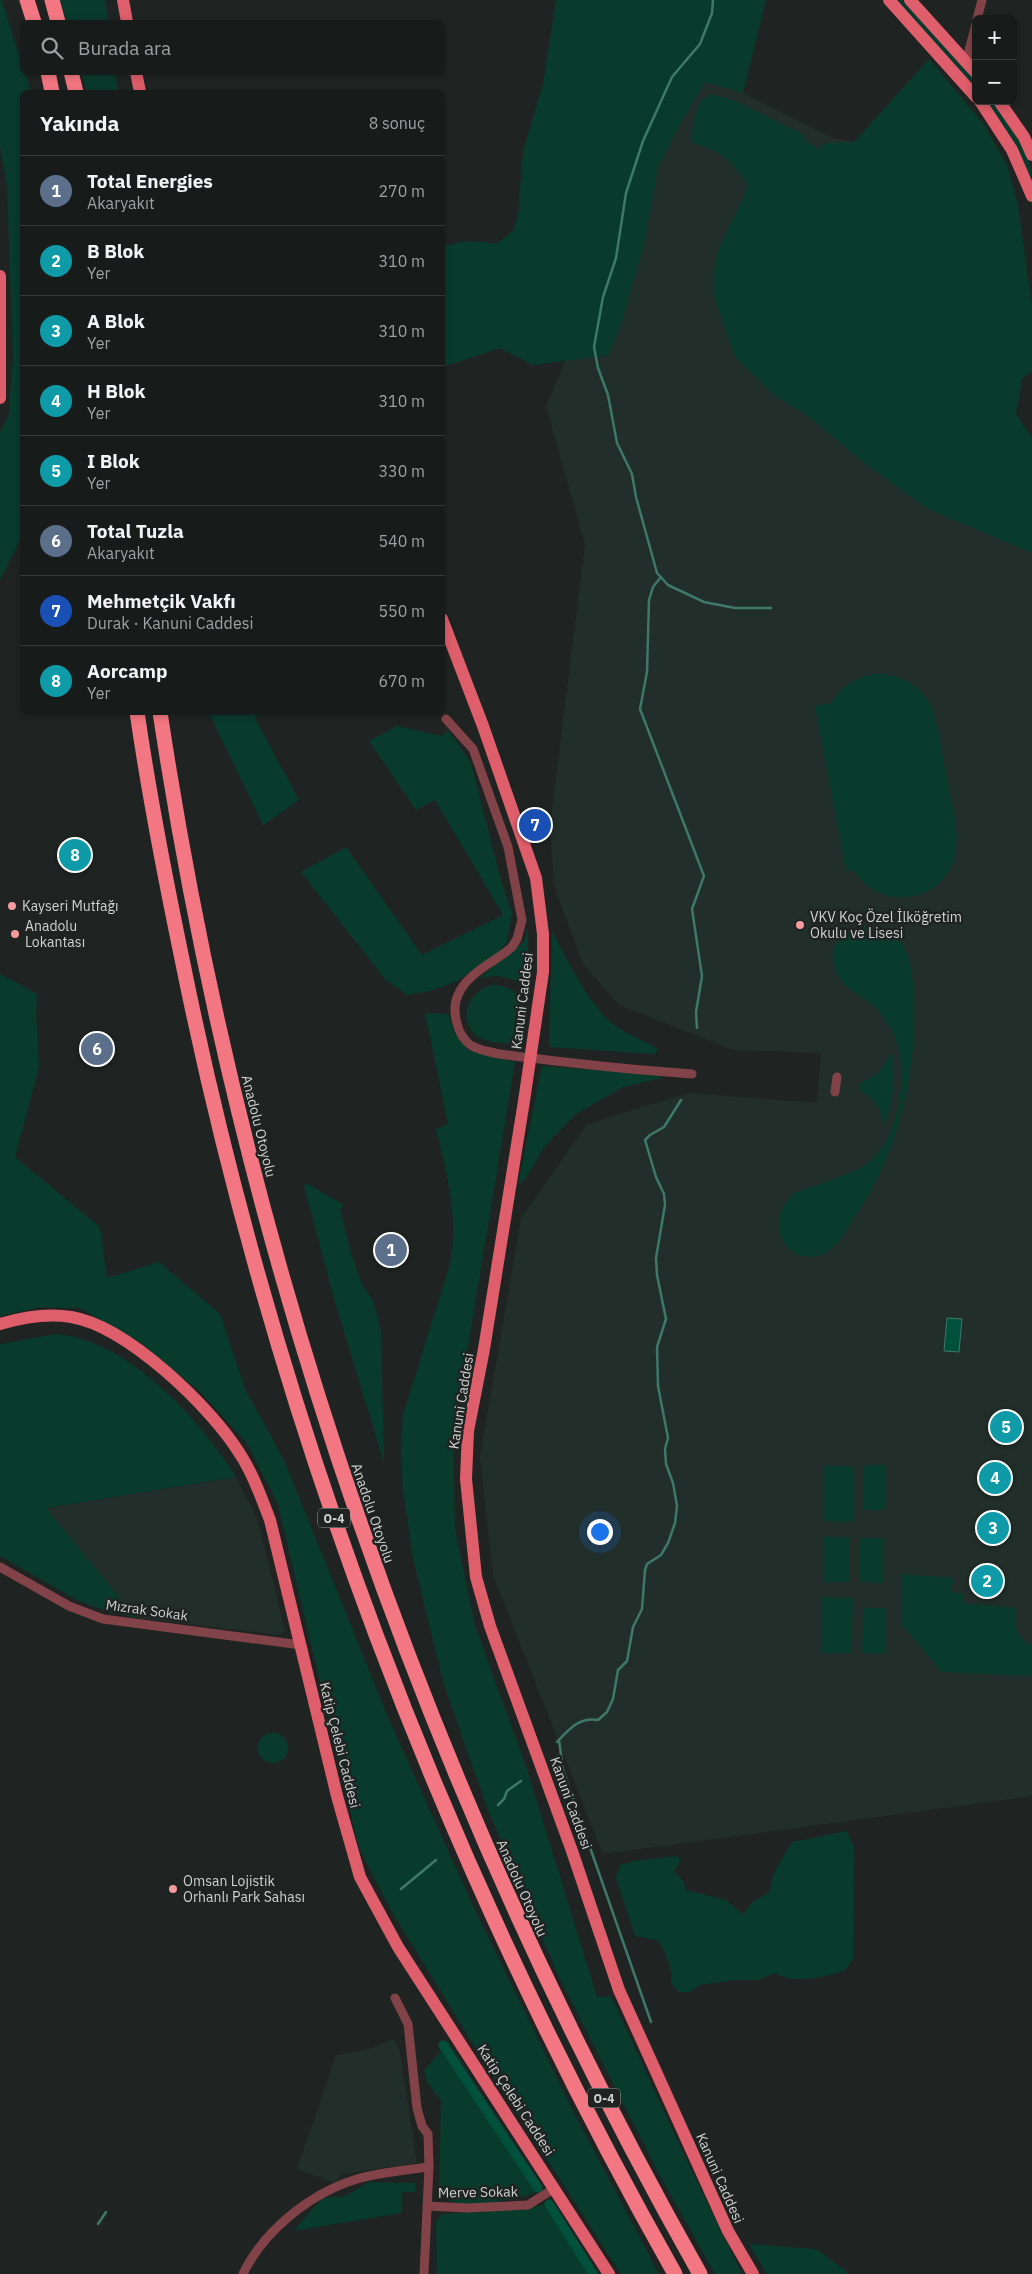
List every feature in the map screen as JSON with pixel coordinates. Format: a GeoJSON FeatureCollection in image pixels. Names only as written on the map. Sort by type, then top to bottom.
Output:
{"type":"FeatureCollection","features":[{"type":"Feature","properties":{"kind":"highway"},"geometry":{"type":"LineString","coordinates":[[27,0],[33,20]]}},
{"type":"Feature","properties":{"kind":"highway"},"geometry":{"type":"LineString","coordinates":[[52,0],[57,20]]}},
{"type":"Feature","properties":{"kind":"highway"},"geometry":{"type":"LineString","coordinates":[[49,75],[52,90]]}},
{"type":"Feature","properties":{"kind":"highway"},"geometry":{"type":"LineString","coordinates":[[72,75],[76,90]]}},
{"type":"Feature","properties":{"kind":"highway","name":"O-4"},"geometry":{"type":"LineString","coordinates":[[137,715],[146,774],[198,1042],[229,1171],[273,1332],[348,1556],[420,1751],[491,1917],[596,2131],[674,2274]]}},
{"type":"Feature","properties":{"kind":"highway","name":"Anadolu Otoyolu"},"geometry":{"type":"LineString","coordinates":[[160,715],[185,869],[230,1079],[280,1272],[342,1474],[404,1647],[458,1783],[517,1918],[619,2128],[700,2274]]}},
{"type":"Feature","properties":{"kind":"main road"},"geometry":{"type":"LineString","coordinates":[[123,0],[127,20]]}},
{"type":"Feature","properties":{"kind":"main road"},"geometry":{"type":"LineString","coordinates":[[889,0],[972,92]]}},
{"type":"Feature","properties":{"kind":"main road"},"geometry":{"type":"LineString","coordinates":[[910,0],[972,69]]}},
{"type":"Feature","properties":{"kind":"main road"},"geometry":{"type":"LineString","coordinates":[[137,75],[140,90]]}},
{"type":"Feature","properties":{"kind":"main road"},"geometry":{"type":"LineString","coordinates":[[983,105],[1012,150],[1032,196]]}},
{"type":"Feature","properties":{"kind":"main road"},"geometry":{"type":"LineString","coordinates":[[1002,105],[1024,137],[1032,155]]}},
{"type":"Feature","properties":{"kind":"main road"},"geometry":{"type":"LineString","coordinates":[[0,276],[0,398]]}},
{"type":"Feature","properties":{"kind":"main road","name":"Kanuni Caddesi"},"geometry":{"type":"LineString","coordinates":[[445,627],[483,726],[536,878],[543,934],[543,972],[524,1102],[484,1349],[468,1431],[466,1479],[476,1577],[490,1626],[572,1851],[619,1990],[728,2231],[753,2274]]}},
{"type":"Feature","properties":{"kind":"main road","name":"Katip Çelebi Caddesi"},"geometry":{"type":"LineString","coordinates":[[0,1324],[46,1315],[73,1317],[99,1326],[122,1340],[186,1389],[216,1421],[240,1454],[258,1488],[270,1520],[348,1840],[360,1877],[398,1946],[609,2274]]}},
{"type":"Feature","properties":{"kind":"street"},"geometry":{"type":"LineString","coordinates":[[978,15],[982,0]]}},
{"type":"Feature","properties":{"kind":"street"},"geometry":{"type":"LineString","coordinates":[[966,62],[972,39]]}},
{"type":"Feature","properties":{"kind":"street"},"geometry":{"type":"LineString","coordinates":[[446,719],[473,750],[508,847],[522,920],[517,940],[512,947],[463,986],[454,1008],[459,1028],[471,1046],[502,1054],[588,1065],[692,1074]]}},
{"type":"Feature","properties":{"kind":"street"},"geometry":{"type":"LineString","coordinates":[[835,1092],[836,1077]]}},
{"type":"Feature","properties":{"kind":"street","name":"Mızrak Sokak"},"geometry":{"type":"LineString","coordinates":[[0,1568],[69,1606],[103,1619],[300,1645]]}},
{"type":"Feature","properties":{"kind":"street"},"geometry":{"type":"LineString","coordinates":[[396,1998],[408,2024],[417,2108],[422,2126],[428,2134],[429,2167],[424,2274]]}},
{"type":"Feature","properties":{"kind":"street"},"geometry":{"type":"LineString","coordinates":[[243,2274],[268,2237],[286,2220],[323,2193],[358,2179],[429,2167]]}},
{"type":"Feature","properties":{"kind":"street","name":"Merve Sokak"},"geometry":{"type":"LineString","coordinates":[[427,2206],[467,2208],[528,2205],[555,2188]]}},
{"type":"Feature","properties":{"kind":"shaded area"},"geometry":{"type":"Polygon","coordinates":[[[0,0],[2,0],[20,58],[20,75],[26,75],[30,90],[20,90],[20,540],[0,580],[0,433],[9,414],[13,354],[7,187],[0,146],[0,0]]]}},
{"type":"Feature","properties":{"kind":"shaded area"},"geometry":{"type":"Polygon","coordinates":[[[60,0],[105,0],[108,20],[65,20],[60,0]]]}},
{"type":"Feature","properties":{"kind":"shaded area"},"geometry":{"type":"Polygon","coordinates":[[[556,0],[766,0],[743,93],[705,82],[674,135],[658,168],[644,246],[621,324],[609,355],[533,365],[500,348],[445,366],[445,246],[469,241],[496,244],[513,231],[518,216],[523,152],[543,83],[556,0]]]}},
{"type":"Feature","properties":{"kind":"shaded area"},"geometry":{"type":"Polygon","coordinates":[[[896,0],[902,0],[972,78],[972,85],[896,0]]]}},
{"type":"Feature","properties":{"kind":"shaded area"},"geometry":{"type":"Polygon","coordinates":[[[929,59],[982,122],[1007,165],[1018,205],[1032,306],[1032,371],[1022,379],[1016,414],[1032,438],[1032,553],[928,509],[864,463],[805,414],[774,395],[735,357],[713,293],[713,275],[719,248],[745,194],[747,184],[724,157],[691,142],[695,115],[704,98],[710,94],[731,99],[802,134],[805,140],[818,149],[826,143],[854,142],[929,59]]]}},
{"type":"Feature","properties":{"kind":"shaded area","name":"VKV Koç Özel İlköğretim Okulu ve Lisesi"},"geometry":{"type":"Polygon","coordinates":[[[689,66],[833,138],[1007,170],[1008,418],[1032,466],[1032,1796],[603,1854],[493,1575],[480,1457],[521,1218],[587,1124],[689,1093],[817,1103],[821,1053],[733,1050],[619,1005],[583,964],[554,885],[550,826],[585,545],[546,406],[689,66]]]}},
{"type":"Feature","properties":{"kind":"shaded area"},"geometry":{"type":"Polygon","coordinates":[[[82,75],[115,75],[118,90],[86,90],[82,75]]]}},
{"type":"Feature","properties":{"kind":"shaded area"},"geometry":{"type":"Polygon","coordinates":[[[989,105],[995,105],[1019,140],[1028,160],[1032,180],[1015,144],[989,105]]]}},
{"type":"Feature","properties":{"kind":"shaded area"},"geometry":{"type":"Polygon","coordinates":[[[877,674],[894,676],[909,682],[922,693],[932,707],[955,816],[956,845],[954,859],[948,871],[932,889],[910,897],[882,894],[869,887],[853,870],[846,871],[815,706],[831,703],[850,683],[863,677],[877,674]]]}},
{"type":"Feature","properties":{"kind":"shaded area"},"geometry":{"type":"Polygon","coordinates":[[[210,715],[259,715],[255,718],[299,800],[263,825],[210,715]]]}},
{"type":"Feature","properties":{"kind":"shaded area"},"geometry":{"type":"Polygon","coordinates":[[[397,726],[442,736],[448,730],[471,763],[500,877],[512,913],[507,942],[497,954],[457,981],[430,991],[407,995],[385,979],[301,872],[346,847],[422,955],[503,915],[435,800],[416,810],[369,741],[397,726]]]}},
{"type":"Feature","properties":{"kind":"shaded area"},"geometry":{"type":"Polygon","coordinates":[[[873,926],[896,937],[902,943],[910,963],[914,991],[914,1027],[908,1085],[893,1141],[869,1194],[835,1246],[818,1256],[806,1257],[795,1253],[786,1245],[780,1234],[779,1221],[783,1207],[794,1193],[854,1171],[875,1156],[886,1141],[894,1122],[899,1101],[900,1060],[896,1041],[889,1026],[877,1009],[840,979],[833,957],[838,941],[844,935],[873,926]]]}},
{"type":"Feature","properties":{"kind":"shaded area"},"geometry":{"type":"Polygon","coordinates":[[[528,927],[529,988],[516,981],[499,976],[478,979],[523,942],[528,927]]]}},
{"type":"Feature","properties":{"kind":"shaded area"},"geometry":{"type":"Polygon","coordinates":[[[552,931],[580,983],[607,1019],[617,1027],[658,1050],[655,1054],[549,1047],[552,931]]]}},
{"type":"Feature","properties":{"kind":"shaded area"},"geometry":{"type":"Polygon","coordinates":[[[0,974],[37,994],[36,1014],[39,1067],[15,1157],[100,1227],[107,1278],[159,1262],[220,1314],[246,1391],[283,1458],[390,1722],[475,1910],[572,2109],[659,2274],[621,2274],[478,2052],[391,1910],[359,1848],[278,1504],[247,1443],[200,1392],[141,1343],[80,1308],[40,1307],[0,1316],[0,974]]]}},
{"type":"Feature","properties":{"kind":"shaded area"},"geometry":{"type":"Polygon","coordinates":[[[491,985],[504,987],[513,991],[519,997],[523,1014],[518,1044],[497,1043],[481,1039],[471,1029],[467,1021],[468,1006],[472,999],[477,993],[491,985]]]}},
{"type":"Feature","properties":{"kind":"shaded area"},"geometry":{"type":"Polygon","coordinates":[[[425,1013],[448,1014],[454,1030],[469,1051],[515,1062],[453,1437],[455,1529],[475,1626],[526,1766],[597,1997],[611,1996],[683,2153],[742,2274],[715,2274],[658,2172],[559,1977],[488,1810],[444,1685],[413,1558],[403,1489],[401,1451],[403,1415],[450,1264],[453,1230],[451,1196],[436,1129],[448,1124],[425,1013]]]}},
{"type":"Feature","properties":{"kind":"shaded area"},"geometry":{"type":"Polygon","coordinates":[[[892,1052],[893,1090],[890,1109],[884,1127],[876,1105],[869,1096],[859,1090],[860,1083],[879,1073],[892,1052]]]}},
{"type":"Feature","properties":{"kind":"shaded area"},"geometry":{"type":"Polygon","coordinates":[[[542,1066],[659,1075],[662,1078],[623,1087],[576,1114],[545,1146],[523,1182],[518,1185],[542,1066]]]}},
{"type":"Feature","properties":{"kind":"shaded area"},"geometry":{"type":"Polygon","coordinates":[[[306,1183],[344,1205],[340,1208],[350,1250],[362,1285],[373,1300],[381,1332],[384,1463],[335,1302],[304,1186],[306,1183]]]}},
{"type":"Feature","properties":{"kind":"shaded area"},"geometry":{"type":"Polygon","coordinates":[[[947,1318],[962,1319],[959,1352],[944,1351],[947,1318]]]}},
{"type":"Feature","properties":{"kind":"shaded area"},"geometry":{"type":"Polygon","coordinates":[[[56,1334],[83,1339],[109,1350],[135,1366],[160,1386],[203,1431],[236,1477],[46,1508],[136,1618],[106,1611],[79,1601],[0,1556],[0,1344],[56,1334]]]}},
{"type":"Feature","properties":{"kind":"shaded area"},"geometry":{"type":"Polygon","coordinates":[[[863,1465],[886,1465],[886,1510],[863,1510],[863,1465]]]}},
{"type":"Feature","properties":{"kind":"shaded area"},"geometry":{"type":"Polygon","coordinates":[[[824,1466],[854,1466],[853,1522],[823,1521],[824,1466]]]}},
{"type":"Feature","properties":{"kind":"shaded area"},"geometry":{"type":"Polygon","coordinates":[[[236,1477],[255,1514],[261,1533],[285,1631],[279,1635],[136,1618],[45,1508],[236,1477]]]}},
{"type":"Feature","properties":{"kind":"shaded area"},"geometry":{"type":"Polygon","coordinates":[[[824,1537],[849,1537],[849,1582],[824,1582],[824,1537]]]}},
{"type":"Feature","properties":{"kind":"shaded area"},"geometry":{"type":"Polygon","coordinates":[[[860,1538],[884,1538],[884,1583],[859,1582],[860,1538]]]}},
{"type":"Feature","properties":{"kind":"shaded area"},"geometry":{"type":"Polygon","coordinates":[[[902,1574],[953,1578],[952,1592],[963,1594],[963,1603],[1016,1608],[1016,1625],[1019,1635],[1032,1645],[1032,1676],[942,1672],[901,1624],[902,1574]]]}},
{"type":"Feature","properties":{"kind":"shaded area"},"geometry":{"type":"Polygon","coordinates":[[[822,1597],[853,1598],[852,1653],[822,1653],[822,1597]]]}},
{"type":"Feature","properties":{"kind":"shaded area"},"geometry":{"type":"Polygon","coordinates":[[[863,1608],[886,1608],[886,1654],[862,1653],[863,1608]]]}},
{"type":"Feature","properties":{"kind":"shaded area"},"geometry":{"type":"Polygon","coordinates":[[[273,1733],[284,1737],[288,1748],[284,1759],[273,1763],[262,1759],[258,1748],[262,1737],[273,1733]]]}},
{"type":"Feature","properties":{"kind":"shaded area"},"geometry":{"type":"Polygon","coordinates":[[[847,1831],[854,1847],[853,1959],[845,1970],[809,1979],[790,1978],[774,1973],[758,1980],[735,1980],[700,1985],[690,1992],[679,1992],[671,1983],[671,1971],[668,1960],[657,1940],[635,1936],[616,1878],[620,1865],[633,1861],[677,1856],[681,1860],[674,1872],[682,1879],[686,1890],[726,1900],[743,1914],[753,1902],[769,1892],[774,1873],[792,1842],[847,1831]]]}},
{"type":"Feature","properties":{"kind":"shaded area"},"geometry":{"type":"Polygon","coordinates":[[[394,2039],[400,2052],[417,2163],[342,2174],[334,2183],[297,2169],[336,2055],[370,2049],[394,2039]]]}},
{"type":"Feature","properties":{"kind":"shaded area"},"geometry":{"type":"Polygon","coordinates":[[[448,2042],[542,2190],[512,2199],[474,2204],[453,2202],[439,2192],[441,2100],[427,2082],[424,2071],[448,2042]]]}},
{"type":"Feature","properties":{"kind":"shaded area"},"geometry":{"type":"Polygon","coordinates":[[[369,2182],[416,2183],[415,2192],[402,2192],[402,2213],[293,2231],[323,2198],[346,2196],[369,2182]]]}},
{"type":"Feature","properties":{"kind":"shaded area"},"geometry":{"type":"Polygon","coordinates":[[[551,2203],[597,2274],[437,2274],[436,2221],[442,2214],[525,2209],[551,2203]]]}},
{"type":"Feature","properties":{"kind":"shaded area"},"geometry":{"type":"Polygon","coordinates":[[[749,2244],[816,2249],[847,2272],[847,2274],[767,2274],[749,2244]]]}},
{"type":"Feature","properties":{"kind":"waterway"},"geometry":{"type":"LineString","coordinates":[[713,0],[712,13],[700,44],[672,77],[643,141],[626,193],[616,258],[603,297],[594,347],[598,368],[608,395],[617,443],[632,474],[636,497],[657,573],[668,585],[704,602],[735,608],[771,608]]}},
{"type":"Feature","properties":{"kind":"waterway"},"geometry":{"type":"LineString","coordinates":[[661,577],[653,587],[649,600],[647,672],[640,709],[704,876],[692,909],[702,976],[696,1012],[697,1028]]}},
{"type":"Feature","properties":{"kind":"waterway"},"geometry":{"type":"LineString","coordinates":[[557,1742],[575,1725],[585,1720],[598,1720],[607,1712],[613,1699],[618,1670],[627,1661],[633,1627],[642,1609],[647,1564],[661,1555],[668,1543],[675,1523],[677,1506],[673,1483],[666,1464],[665,1449],[668,1438],[658,1386],[657,1347],[666,1319],[657,1275],[656,1258],[665,1205],[664,1194],[656,1177],[645,1140],[664,1127],[681,1100]]}},
{"type":"Feature","properties":{"kind":"waterway"},"geometry":{"type":"LineString","coordinates":[[559,1740],[563,1770],[651,2022]]}},
{"type":"Feature","properties":{"kind":"waterway"},"geometry":{"type":"LineString","coordinates":[[498,1805],[504,1799],[507,1791],[521,1781]]}},
{"type":"Feature","properties":{"kind":"waterway"},"geometry":{"type":"LineString","coordinates":[[401,1889],[436,1860]]}},
{"type":"Feature","properties":{"kind":"waterway"},"geometry":{"type":"LineString","coordinates":[[443,2045],[538,2188]]}},
{"type":"Feature","properties":{"kind":"waterway"},"geometry":{"type":"LineString","coordinates":[[549,2204],[593,2274]]}},
{"type":"Feature","properties":{"kind":"waterway"},"geometry":{"type":"LineString","coordinates":[[98,2224],[106,2212]]}},
{"type":"Feature","properties":{"kind":"place","name":"Mehmetçik Vakfı"},"geometry":{"type":"Point","coordinates":[535,825]}},
{"type":"Feature","properties":{"kind":"place","name":"Aorcamp"},"geometry":{"type":"Point","coordinates":[75,855]}},
{"type":"Feature","properties":{"kind":"place","name":"Kayseri Mutfağı"},"geometry":{"type":"Point","coordinates":[12,906]}},
{"type":"Feature","properties":{"kind":"place","name":"VKV Koç Özel İlköğretim Okulu ve Lisesi"},"geometry":{"type":"Point","coordinates":[800,925]}},
{"type":"Feature","properties":{"kind":"place","name":"Anadolu Lokantası"},"geometry":{"type":"Point","coordinates":[15,934]}},
{"type":"Feature","properties":{"kind":"place","name":"Total Tuzla"},"geometry":{"type":"Point","coordinates":[97,1049]}},
{"type":"Feature","properties":{"kind":"place","name":"Total Energies"},"geometry":{"type":"Point","coordinates":[391,1250]}},
{"type":"Feature","properties":{"kind":"place","name":"I Blok"},"geometry":{"type":"Point","coordinates":[1006,1427]}},
{"type":"Feature","properties":{"kind":"place","name":"H Blok"},"geometry":{"type":"Point","coordinates":[995,1478]}},
{"type":"Feature","properties":{"kind":"place","name":"A Blok"},"geometry":{"type":"Point","coordinates":[993,1528]}},
{"type":"Feature","properties":{"kind":"place","name":"B Blok"},"geometry":{"type":"Point","coordinates":[987,1581]}},
{"type":"Feature","properties":{"kind":"place","name":"Omsan Lojistik Orhanlı Park Sahası"},"geometry":{"type":"Point","coordinates":[173,1889]}}]}
